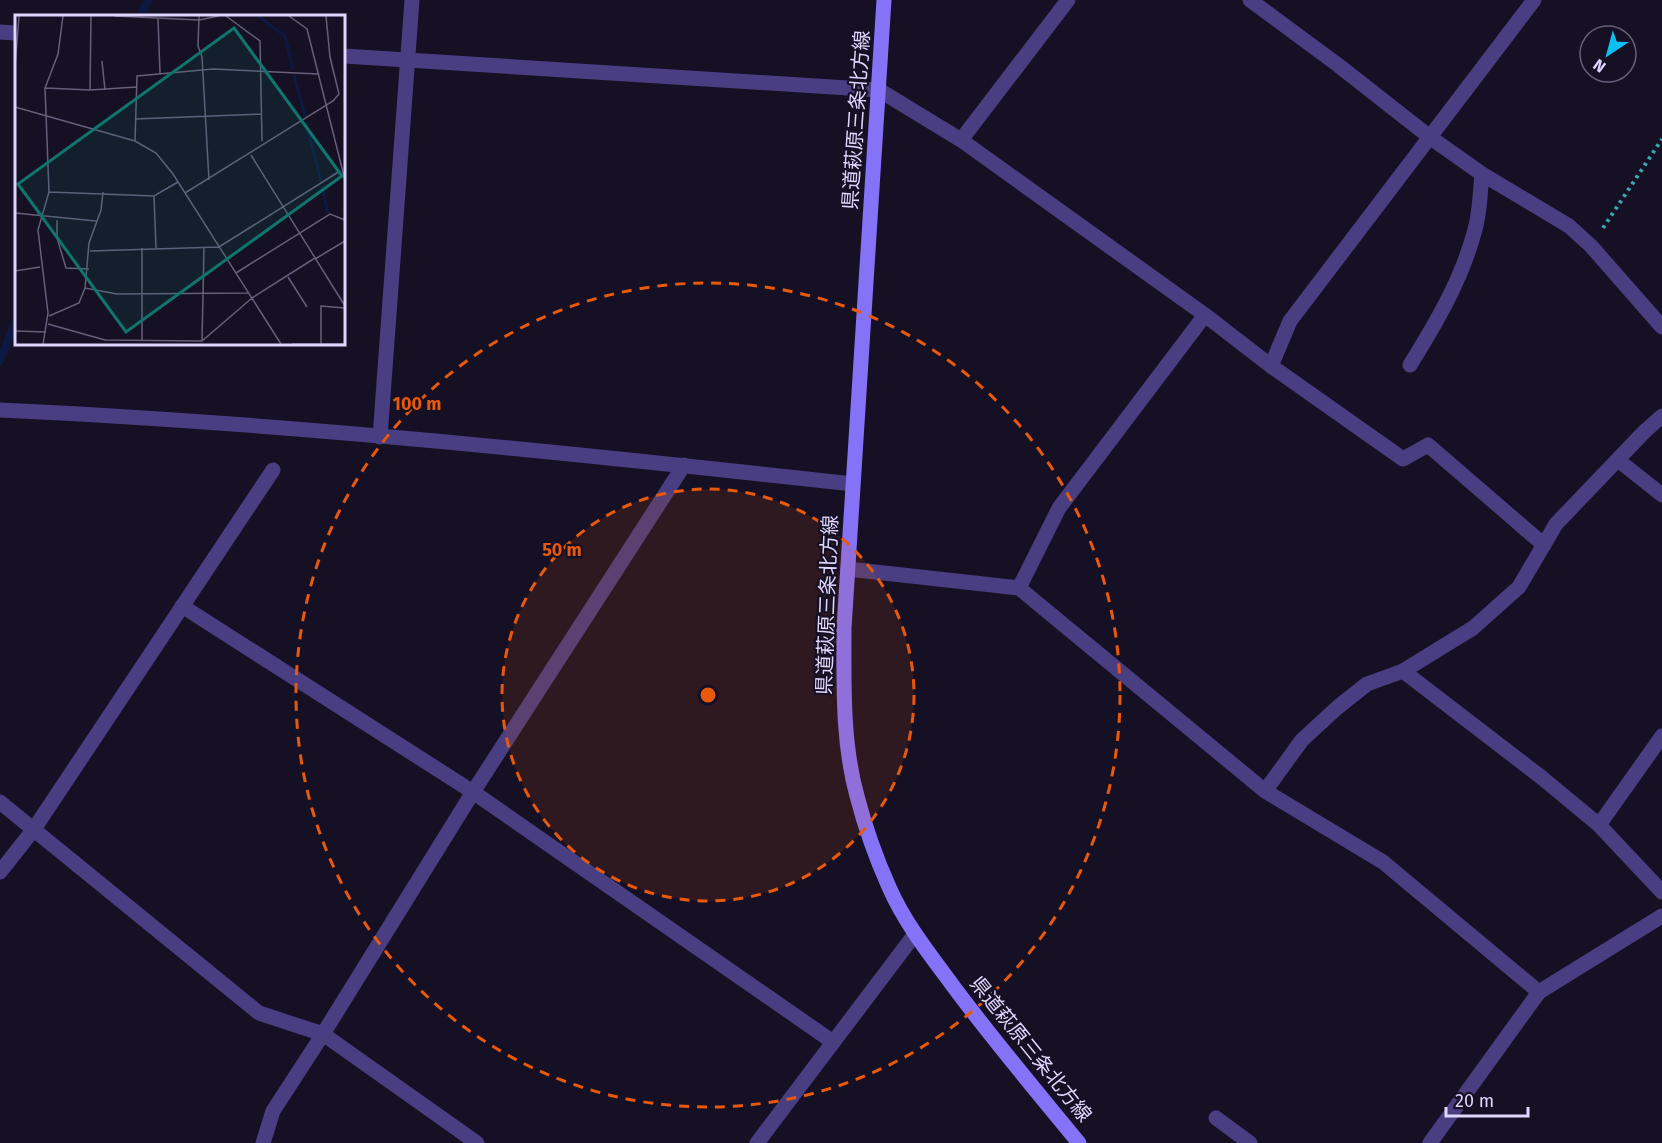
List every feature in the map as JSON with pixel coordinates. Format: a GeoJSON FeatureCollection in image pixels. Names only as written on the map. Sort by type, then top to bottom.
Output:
{"type":"FeatureCollection","features":[{"type":"Feature","properties":{"kind":"main road","name":"県道萩原三条北方線"},"geometry":{"type":"LineString","coordinates":[[884,0],[844,628],[843,707],[856,795],[890,888],[915,934],[968,1007],[1079,1143]]}},
{"type":"Feature","properties":{"kind":"street"},"geometry":{"type":"LineString","coordinates":[[380,437],[412,0]]}},
{"type":"Feature","properties":{"kind":"street"},"geometry":{"type":"LineString","coordinates":[[961,140],[1068,0]]}},
{"type":"Feature","properties":{"kind":"street"},"geometry":{"type":"LineString","coordinates":[[1251,0],[1431,138],[1482,174],[1569,226],[1591,246],[1662,327]]}},
{"type":"Feature","properties":{"kind":"street"},"geometry":{"type":"LineString","coordinates":[[1271,366],[1290,321],[1534,0]]}},
{"type":"Feature","properties":{"kind":"street"},"geometry":{"type":"LineString","coordinates":[[0,32],[15,33]]}},
{"type":"Feature","properties":{"kind":"street"},"geometry":{"type":"LineString","coordinates":[[345,56],[879,90],[961,140],[1205,315],[1271,366],[1403,459],[1428,446],[1544,545]]}},
{"type":"Feature","properties":{"kind":"street"},"geometry":{"type":"LineString","coordinates":[[1410,365],[1436,324],[1456,283],[1475,232],[1482,174]]}},
{"type":"Feature","properties":{"kind":"street"},"geometry":{"type":"LineString","coordinates":[[1019,588],[1059,508],[1205,315]]}},
{"type":"Feature","properties":{"kind":"street"},"geometry":{"type":"LineString","coordinates":[[0,410],[105,415],[380,437],[684,465],[853,484]]}},
{"type":"Feature","properties":{"kind":"street"},"geometry":{"type":"LineString","coordinates":[[1265,791],[1302,740],[1338,706],[1367,684],[1403,671],[1473,628],[1512,594],[1519,587],[1556,524],[1662,416]]}},
{"type":"Feature","properties":{"kind":"street"},"geometry":{"type":"LineString","coordinates":[[1618,460],[1662,495]]}},
{"type":"Feature","properties":{"kind":"street"},"geometry":{"type":"LineString","coordinates":[[263,1143],[273,1111],[473,792],[684,465]]}},
{"type":"Feature","properties":{"kind":"street"},"geometry":{"type":"LineString","coordinates":[[0,872],[34,829],[273,470]]}},
{"type":"Feature","properties":{"kind":"street"},"geometry":{"type":"LineString","coordinates":[[848,568],[1019,588],[1265,791],[1383,862],[1539,992]]}},
{"type":"Feature","properties":{"kind":"street"},"geometry":{"type":"LineString","coordinates":[[182,606],[473,792],[833,1042]]}},
{"type":"Feature","properties":{"kind":"street"},"geometry":{"type":"LineString","coordinates":[[1403,671],[1541,777],[1599,825],[1662,892]]}},
{"type":"Feature","properties":{"kind":"street"},"geometry":{"type":"LineString","coordinates":[[1599,825],[1662,736]]}},
{"type":"Feature","properties":{"kind":"street"},"geometry":{"type":"LineString","coordinates":[[0,802],[259,1013],[323,1034],[477,1143]]}},
{"type":"Feature","properties":{"kind":"street"},"geometry":{"type":"LineString","coordinates":[[1430,1143],[1539,992],[1662,916]]}},
{"type":"Feature","properties":{"kind":"street"},"geometry":{"type":"LineString","coordinates":[[758,1143],[915,934]]}},
{"type":"Feature","properties":{"kind":"street"},"geometry":{"type":"LineString","coordinates":[[1216,1118],[1250,1143]]}},
{"type":"Feature","properties":{"kind":"path"},"geometry":{"type":"LineString","coordinates":[[1591,246],[1662,139]]}},
{"type":"Feature","properties":{"kind":"waterway"},"geometry":{"type":"LineString","coordinates":[[141,15],[148,0]]}},
{"type":"Feature","properties":{"kind":"waterway"},"geometry":{"type":"LineString","coordinates":[[0,361],[15,323]]}}]}
